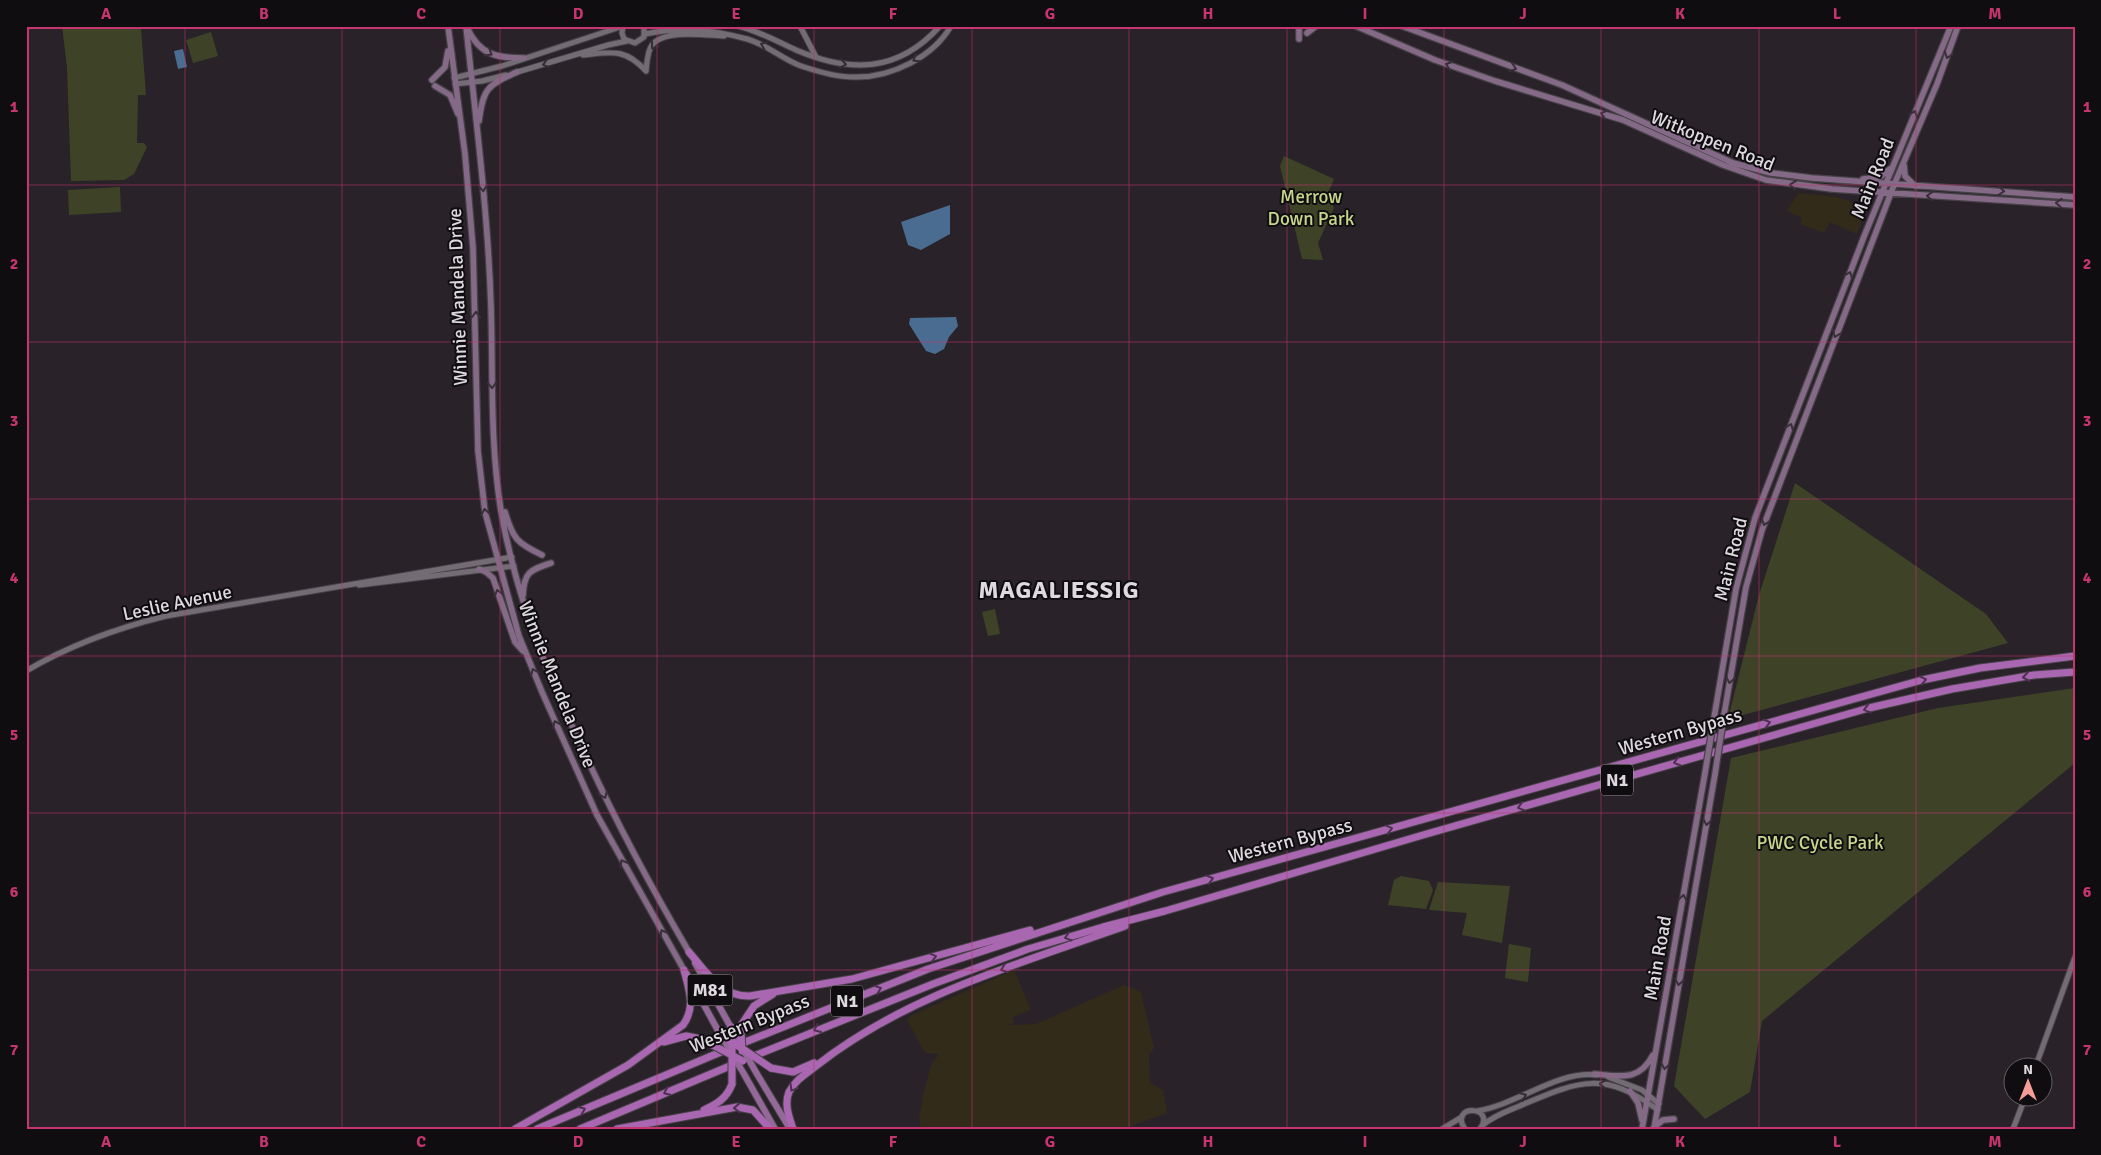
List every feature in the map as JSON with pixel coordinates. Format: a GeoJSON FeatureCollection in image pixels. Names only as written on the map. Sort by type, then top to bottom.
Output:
{"type":"FeatureCollection","features":[{"type":"Feature","properties":{"kind":"highway","name":"Western Bypass"},"geometry":{"type":"LineString","coordinates":[[537,1129],[788,1024],[928,969],[1164,892],[1922,680],[1980,668],[2075,656]]}},
{"type":"Feature","properties":{"kind":"highway","name":"Western Bypass"},"geometry":{"type":"LineString","coordinates":[[580,1129],[844,1018],[1028,949],[1869,708],[1952,689],[2034,676],[2075,672]]}},
{"type":"Feature","properties":{"kind":"highway"},"geometry":{"type":"LineString","coordinates":[[689,952],[719,986],[730,993],[742,996],[778,992],[852,979],[1164,892]]}},
{"type":"Feature","properties":{"kind":"highway"},"geometry":{"type":"LineString","coordinates":[[792,1129],[787,1108],[789,1092],[798,1080],[824,1059],[859,1036],[920,1002],[1165,911]]}},
{"type":"Feature","properties":{"kind":"highway"},"geometry":{"type":"LineString","coordinates":[[515,1129],[599,1083],[652,1048],[683,1024],[687,1019],[691,1004],[684,970]]}},
{"type":"Feature","properties":{"kind":"highway"},"geometry":{"type":"LineString","coordinates":[[746,1079],[742,1049],[742,1024],[754,1006],[778,992]]}},
{"type":"Feature","properties":{"kind":"highway"},"geometry":{"type":"LineString","coordinates":[[697,1113],[720,1102],[726,1096],[732,1084],[731,1027]]}},
{"type":"Feature","properties":{"kind":"highway"},"geometry":{"type":"LineString","coordinates":[[719,1033],[770,1068],[793,1072],[824,1059]]}},
{"type":"Feature","properties":{"kind":"highway"},"geometry":{"type":"LineString","coordinates":[[652,1048],[681,1036],[702,1039],[743,1061],[757,1074]]}},
{"type":"Feature","properties":{"kind":"highway"},"geometry":{"type":"LineString","coordinates":[[617,1129],[697,1113],[745,1107],[753,1110],[770,1129]]}},
{"type":"Feature","properties":{"kind":"main road","name":"Winnie Mandela Drive"},"geometry":{"type":"LineString","coordinates":[[448,26],[461,120],[473,248],[478,451],[485,512],[498,567],[525,652],[597,816],[774,1129]]}},
{"type":"Feature","properties":{"kind":"main road","name":"Winnie Mandela Drive"},"geometry":{"type":"LineString","coordinates":[[466,26],[479,140],[489,282],[490,364],[498,488],[523,603],[565,713],[611,810],[655,894],[742,1049],[792,1129]]}},
{"type":"Feature","properties":{"kind":"main road"},"geometry":{"type":"LineString","coordinates":[[466,26],[474,41],[488,54],[505,58],[524,58]]}},
{"type":"Feature","properties":{"kind":"main road"},"geometry":{"type":"LineString","coordinates":[[1299,26],[1299,39]]}},
{"type":"Feature","properties":{"kind":"main road"},"geometry":{"type":"LineString","coordinates":[[1307,33],[1316,26]]}},
{"type":"Feature","properties":{"kind":"main road","name":"Witkoppen Road"},"geometry":{"type":"LineString","coordinates":[[1356,26],[1435,60],[1495,81],[1623,120],[1755,178],[1802,186],[1891,194],[2075,205]]}},
{"type":"Feature","properties":{"kind":"main road","name":"Witkoppen Road"},"geometry":{"type":"LineString","coordinates":[[1402,26],[1562,85],[1740,166],[1771,174],[1894,185],[2075,197]]}},
{"type":"Feature","properties":{"kind":"main road","name":"Main Road"},"geometry":{"type":"LineString","coordinates":[[1642,1127],[1736,589],[1755,518],[1892,167],[1952,26]]}},
{"type":"Feature","properties":{"kind":"main road","name":"Main Road"},"geometry":{"type":"LineString","coordinates":[[1654,1128],[1746,587],[1762,530],[1894,185],[1937,84],[1958,26]]}},
{"type":"Feature","properties":{"kind":"main road"},"geometry":{"type":"LineString","coordinates":[[449,37],[445,67],[434,83],[450,95],[461,120]]}},
{"type":"Feature","properties":{"kind":"main road"},"geometry":{"type":"LineString","coordinates":[[479,140],[479,121],[483,97],[492,85],[517,72]]}},
{"type":"Feature","properties":{"kind":"main road"},"geometry":{"type":"LineString","coordinates":[[1905,160],[1905,176],[1916,186]]}},
{"type":"Feature","properties":{"kind":"main road"},"geometry":{"type":"LineString","coordinates":[[1848,181],[1880,177],[1892,167]]}},
{"type":"Feature","properties":{"kind":"main road"},"geometry":{"type":"LineString","coordinates":[[498,488],[513,536],[521,545],[542,555]]}},
{"type":"Feature","properties":{"kind":"main road"},"geometry":{"type":"LineString","coordinates":[[523,603],[525,577],[531,570],[551,563]]}},
{"type":"Feature","properties":{"kind":"main road"},"geometry":{"type":"LineString","coordinates":[[479,569],[488,573],[493,578],[515,642],[525,652]]}},
{"type":"Feature","properties":{"kind":"main road"},"geometry":{"type":"LineString","coordinates":[[1594,1074],[1620,1077],[1634,1075],[1646,1066],[1656,1050]]}},
{"type":"Feature","properties":{"kind":"main road"},"geometry":{"type":"LineString","coordinates":[[1630,1092],[1638,1103],[1642,1127]]}},
{"type":"Feature","properties":{"kind":"main road"},"geometry":{"type":"LineString","coordinates":[[1654,1128],[1663,1120],[1674,1119]]}},
{"type":"Feature","properties":{"kind":"street"},"geometry":{"type":"LineString","coordinates":[[594,36],[610,26]]}},
{"type":"Feature","properties":{"kind":"street"},"geometry":{"type":"LineString","coordinates":[[455,81],[471,74],[623,26],[622,33],[627,41]]}},
{"type":"Feature","properties":{"kind":"street"},"geometry":{"type":"LineString","coordinates":[[644,26],[645,34]]}},
{"type":"Feature","properties":{"kind":"street"},"geometry":{"type":"LineString","coordinates":[[738,26],[817,58],[857,66],[886,62],[914,49],[940,26]]}},
{"type":"Feature","properties":{"kind":"street"},"geometry":{"type":"LineString","coordinates":[[800,26],[817,58]]}},
{"type":"Feature","properties":{"kind":"street"},"geometry":{"type":"LineString","coordinates":[[455,81],[472,83],[627,41],[638,42],[645,34],[687,28],[715,31],[733,36],[760,44],[800,65],[841,76],[857,78],[890,72],[918,58],[931,49],[951,26]]}},
{"type":"Feature","properties":{"kind":"street"},"geometry":{"type":"LineString","coordinates":[[571,56],[614,52],[631,57],[646,71],[652,45],[663,37],[691,34],[733,36]]}},
{"type":"Feature","properties":{"kind":"street","name":"Leslie Avenue"},"geometry":{"type":"LineString","coordinates":[[26,671],[74,646],[131,625],[166,616],[512,557]]}},
{"type":"Feature","properties":{"kind":"street","name":"Leslie Avenue"},"geometry":{"type":"LineString","coordinates":[[341,586],[379,584],[479,569],[514,566]]}},
{"type":"Feature","properties":{"kind":"street"},"geometry":{"type":"LineString","coordinates":[[2039,1058],[2075,957]]}},
{"type":"Feature","properties":{"kind":"street"},"geometry":{"type":"LineString","coordinates":[[1442,1129],[1462,1117],[1469,1110],[1476,1111],[1493,1108],[1567,1078],[1594,1074],[1620,1080],[1649,1094],[1658,1107]]}},
{"type":"Feature","properties":{"kind":"street"},"geometry":{"type":"LineString","coordinates":[[1481,1127],[1494,1117],[1568,1087],[1597,1083],[1612,1085],[1630,1092],[1658,1107]]}},
{"type":"Feature","properties":{"kind":"street"},"geometry":{"type":"LineString","coordinates":[[2013,1129],[2021,1108]]}},
{"type":"Feature","properties":{"kind":"street"},"geometry":{"type":"LineString","coordinates":[[1476,1111],[1483,1118],[1481,1127]]}},
{"type":"Feature","properties":{"kind":"street"},"geometry":{"type":"LineString","coordinates":[[1462,1117],[1461,1124],[1464,1129]]}},
{"type":"Feature","properties":{"kind":"shaded area"},"geometry":{"type":"Polygon","coordinates":[[[1798,193],[1837,197],[1866,207],[1857,234],[1830,222],[1824,233],[1800,224],[1802,218],[1787,211],[1798,193]]]}},
{"type":"Feature","properties":{"kind":"shaded area"},"geometry":{"type":"Polygon","coordinates":[[[1014,970],[1031,1010],[1013,1017],[1014,1022],[1009,1025],[1036,1024],[1124,985],[1141,992],[1154,1048],[1149,1055],[1150,1083],[1163,1090],[1167,1113],[1122,1129],[921,1129],[919,1118],[923,1095],[931,1065],[939,1054],[925,1053],[907,1020],[912,1015],[1014,970]]]}},
{"type":"Feature","properties":{"kind":"green space"},"geometry":{"type":"Polygon","coordinates":[[[62,26],[146,26],[141,28],[146,95],[138,95],[137,143],[144,143],[147,147],[134,174],[124,180],[71,181],[67,67],[62,26]]]}},
{"type":"Feature","properties":{"kind":"green space"},"geometry":{"type":"Polygon","coordinates":[[[211,32],[218,56],[193,63],[186,40],[211,32]]]}},
{"type":"Feature","properties":{"kind":"green space","name":"Merrow Down Park"},"geometry":{"type":"Polygon","coordinates":[[[1284,156],[1334,179],[1328,193],[1334,208],[1318,243],[1323,260],[1302,259],[1280,166],[1284,156]]]}},
{"type":"Feature","properties":{"kind":"green space"},"geometry":{"type":"Polygon","coordinates":[[[120,187],[121,212],[69,215],[68,190],[120,187]]]}},
{"type":"Feature","properties":{"kind":"green space"},"geometry":{"type":"Polygon","coordinates":[[[1795,483],[1986,614],[2008,643],[1728,719],[1759,595],[1795,483]]]}},
{"type":"Feature","properties":{"kind":"green space"},"geometry":{"type":"Polygon","coordinates":[[[995,609],[1000,634],[988,636],[982,612],[995,609]]]}},
{"type":"Feature","properties":{"kind":"green space","name":"PWC Cycle Park"},"geometry":{"type":"Polygon","coordinates":[[[2075,688],[2075,763],[1762,1021],[1750,1092],[1705,1119],[1674,1086],[1731,758],[1938,708],[2075,688]]]}},
{"type":"Feature","properties":{"kind":"green space"},"geometry":{"type":"Polygon","coordinates":[[[1401,876],[1429,881],[1433,890],[1426,909],[1388,905],[1394,880],[1401,876]]]}},
{"type":"Feature","properties":{"kind":"green space"},"geometry":{"type":"Polygon","coordinates":[[[1438,882],[1510,886],[1502,943],[1462,935],[1467,913],[1429,910],[1438,882]]]}},
{"type":"Feature","properties":{"kind":"green space"},"geometry":{"type":"Polygon","coordinates":[[[1509,944],[1531,948],[1528,982],[1505,978],[1509,944]]]}},
{"type":"Feature","properties":{"kind":"water"},"geometry":{"type":"Polygon","coordinates":[[[183,49],[187,67],[178,69],[174,51],[183,49]]]}},
{"type":"Feature","properties":{"kind":"water"},"geometry":{"type":"Polygon","coordinates":[[[950,205],[950,234],[921,250],[908,245],[901,222],[950,205]]]}},
{"type":"Feature","properties":{"kind":"water"},"geometry":{"type":"Polygon","coordinates":[[[956,317],[958,326],[949,337],[944,349],[935,354],[926,351],[909,324],[910,318],[956,317]]]}},
{"type":"Feature","properties":{"kind":"district","name":"MAGALIESSIG"},"geometry":{"type":"Point","coordinates":[1059,590]}}]}
